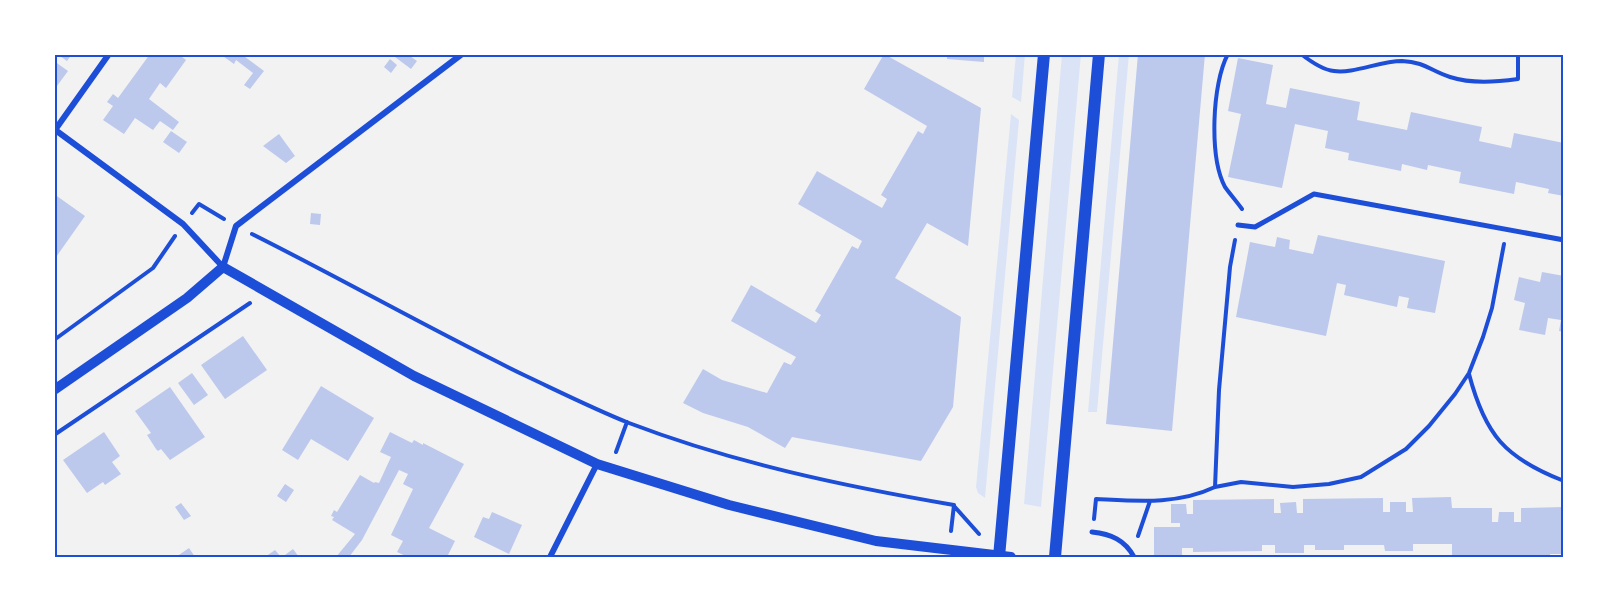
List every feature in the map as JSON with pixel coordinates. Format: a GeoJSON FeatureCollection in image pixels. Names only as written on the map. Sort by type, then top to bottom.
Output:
{"type":"FeatureCollection","features":[{"type":"Feature","properties":{"kind":"main road"},"geometry":{"type":"LineString","coordinates":[[1003,557],[1044,54]]}},
{"type":"Feature","properties":{"kind":"main road"},"geometry":{"type":"LineString","coordinates":[[1055,557],[1099,54]]}},
{"type":"Feature","properties":{"kind":"street"},"geometry":{"type":"LineString","coordinates":[[109,54],[55,130],[183,224],[223,267],[414,376],[597,464],[729,505],[876,541],[1003,557]]}},
{"type":"Feature","properties":{"kind":"street"},"geometry":{"type":"LineString","coordinates":[[54,390],[187,298],[223,267],[236,226],[462,54]]}},
{"type":"Feature","properties":{"kind":"street"},"geometry":{"type":"LineString","coordinates":[[1238,225],[1255,227],[1314,194],[1564,240]]}},
{"type":"Feature","properties":{"kind":"street"},"geometry":{"type":"LineString","coordinates":[[550,557],[597,464]]}},
{"type":"Feature","properties":{"kind":"street"},"geometry":{"type":"LineString","coordinates":[[1092,532],[1114,537],[1129,549],[1134,557]]}},
{"type":"Feature","properties":{"kind":"path"},"geometry":{"type":"LineString","coordinates":[[1215,487],[1218,401],[1230,267],[1242,209],[1225,186],[1216,159],[1215,109],[1219,77],[1228,54]]}},
{"type":"Feature","properties":{"kind":"path"},"geometry":{"type":"LineString","coordinates":[[1302,54],[1335,72],[1383,62],[1404,61],[1425,64],[1447,76],[1464,81],[1497,82],[1518,79],[1518,54]]}},
{"type":"Feature","properties":{"kind":"path"},"geometry":{"type":"LineString","coordinates":[[54,340],[153,268],[199,204],[236,226],[332,274],[455,341],[627,422],[700,448],[774,469],[864,490],[954,505],[1003,557]]}},
{"type":"Feature","properties":{"kind":"path"},"geometry":{"type":"LineString","coordinates":[[1096,500],[1150,501],[1195,496],[1215,487],[1242,482],[1293,487],[1320,485],[1361,477],[1406,449],[1430,426],[1469,374],[1492,308],[1507,230]]}},
{"type":"Feature","properties":{"kind":"path"},"geometry":{"type":"LineString","coordinates":[[54,435],[267,292]]}},
{"type":"Feature","properties":{"kind":"path"},"geometry":{"type":"LineString","coordinates":[[1469,374],[1483,417],[1494,435],[1521,461],[1540,472],[1564,481]]}},
{"type":"Feature","properties":{"kind":"path"},"geometry":{"type":"LineString","coordinates":[[610,468],[627,422]]}},
{"type":"Feature","properties":{"kind":"path"},"geometry":{"type":"LineString","coordinates":[[1134,557],[1150,501]]}},
{"type":"Feature","properties":{"kind":"shaded area"},"geometry":{"type":"Polygon","coordinates":[[[1016,54],[1025,54],[1021,102],[1012,97],[1016,54]]]}},
{"type":"Feature","properties":{"kind":"shaded area"},"geometry":{"type":"Polygon","coordinates":[[[1062,54],[1081,54],[1041,507],[1024,504],[1062,54]]]}},
{"type":"Feature","properties":{"kind":"shaded area"},"geometry":{"type":"Polygon","coordinates":[[[1119,54],[1129,54],[1097,412],[1088,412],[1119,54]]]}},
{"type":"Feature","properties":{"kind":"shaded area"},"geometry":{"type":"Polygon","coordinates":[[[1011,114],[1019,120],[985,498],[978,493],[976,487],[1011,114]]]}},
{"type":"Feature","properties":{"kind":"building"},"geometry":{"type":"Polygon","coordinates":[[[57,54],[72,54],[67,61],[57,54]]]}},
{"type":"Feature","properties":{"kind":"building"},"geometry":{"type":"Polygon","coordinates":[[[150,54],[178,54],[186,60],[166,88],[160,83],[149,99],[179,122],[173,130],[160,121],[153,130],[135,118],[124,134],[103,120],[113,106],[107,102],[113,94],[118,98],[150,54]]]}},
{"type":"Feature","properties":{"kind":"building"},"geometry":{"type":"Polygon","coordinates":[[[220,54],[241,54],[264,71],[250,89],[244,85],[253,73],[236,60],[234,64],[220,54]]]}},
{"type":"Feature","properties":{"kind":"building"},"geometry":{"type":"Polygon","coordinates":[[[397,54],[407,54],[417,61],[411,69],[395,57],[397,54]]]}},
{"type":"Feature","properties":{"kind":"building"},"geometry":{"type":"Polygon","coordinates":[[[884,54],[981,108],[968,246],[927,223],[895,278],[961,317],[953,407],[921,461],[792,437],[785,448],[748,427],[703,413],[683,403],[703,369],[722,380],[767,393],[784,362],[791,365],[796,357],[731,321],[751,285],[816,323],[821,315],[815,311],[852,246],[858,249],[862,241],[798,204],[817,171],[882,208],[887,199],[881,195],[918,131],[923,134],[927,126],[864,89],[884,54]]]}},
{"type":"Feature","properties":{"kind":"building"},"geometry":{"type":"Polygon","coordinates":[[[947,54],[984,54],[984,62],[947,59],[947,54]]]}},
{"type":"Feature","properties":{"kind":"building"},"geometry":{"type":"Polygon","coordinates":[[[1138,54],[1205,54],[1172,431],[1106,424],[1138,54]]]}},
{"type":"Feature","properties":{"kind":"building"},"geometry":{"type":"Polygon","coordinates":[[[1238,58],[1273,65],[1266,104],[1286,108],[1290,88],[1360,102],[1357,120],[1407,130],[1411,112],[1482,127],[1479,141],[1511,148],[1514,133],[1564,143],[1564,196],[1548,193],[1549,189],[1516,182],[1514,194],[1459,183],[1461,172],[1428,165],[1427,170],[1402,164],[1401,171],[1348,160],[1349,153],[1325,148],[1328,131],[1295,124],[1282,188],[1228,177],[1241,114],[1228,111],[1238,58]]]}},
{"type":"Feature","properties":{"kind":"building"},"geometry":{"type":"Polygon","coordinates":[[[390,59],[397,65],[391,73],[384,67],[390,59]]]}},
{"type":"Feature","properties":{"kind":"building"},"geometry":{"type":"Polygon","coordinates":[[[54,61],[68,71],[54,90],[54,61]]]}},
{"type":"Feature","properties":{"kind":"building"},"geometry":{"type":"Polygon","coordinates":[[[171,131],[187,142],[179,153],[163,142],[171,131]]]}},
{"type":"Feature","properties":{"kind":"building"},"geometry":{"type":"Polygon","coordinates":[[[279,134],[295,156],[286,163],[263,146],[279,134]]]}},
{"type":"Feature","properties":{"kind":"building"},"geometry":{"type":"Polygon","coordinates":[[[54,194],[85,216],[54,260],[54,194]]]}},
{"type":"Feature","properties":{"kind":"building"},"geometry":{"type":"Polygon","coordinates":[[[311,213],[321,214],[320,225],[310,224],[311,213]]]}},
{"type":"Feature","properties":{"kind":"building"},"geometry":{"type":"Polygon","coordinates":[[[1318,235],[1445,261],[1435,313],[1407,308],[1409,298],[1399,296],[1397,307],[1344,295],[1346,285],[1337,283],[1326,336],[1236,317],[1250,242],[1275,247],[1277,237],[1290,240],[1289,249],[1313,254],[1318,235]]]}},
{"type":"Feature","properties":{"kind":"building"},"geometry":{"type":"Polygon","coordinates":[[[1542,272],[1564,276],[1564,332],[1559,331],[1561,320],[1548,318],[1545,335],[1519,330],[1525,303],[1514,300],[1519,277],[1540,282],[1542,272]]]}},
{"type":"Feature","properties":{"kind":"building"},"geometry":{"type":"Polygon","coordinates":[[[243,336],[267,370],[225,399],[201,365],[243,336]]]}},
{"type":"Feature","properties":{"kind":"building"},"geometry":{"type":"Polygon","coordinates":[[[192,373],[208,395],[194,405],[178,383],[192,373]]]}},
{"type":"Feature","properties":{"kind":"building"},"geometry":{"type":"Polygon","coordinates":[[[321,386],[374,418],[348,461],[311,439],[298,460],[282,450],[321,386]]]}},
{"type":"Feature","properties":{"kind":"building"},"geometry":{"type":"Polygon","coordinates":[[[170,387],[205,437],[170,460],[161,449],[158,451],[156,449],[147,435],[151,433],[135,411],[170,387]]]}},
{"type":"Feature","properties":{"kind":"building"},"geometry":{"type":"Polygon","coordinates":[[[104,432],[120,456],[112,462],[121,474],[87,493],[63,460],[104,432]]]}},
{"type":"Feature","properties":{"kind":"building"},"geometry":{"type":"Polygon","coordinates":[[[390,432],[412,443],[414,440],[423,445],[423,443],[464,464],[429,528],[455,541],[447,557],[408,557],[397,552],[403,541],[391,535],[413,489],[403,484],[408,474],[399,470],[362,540],[349,557],[336,557],[355,534],[332,520],[334,517],[331,516],[334,510],[337,512],[360,475],[374,483],[379,483],[391,457],[380,452],[390,432]]]}},
{"type":"Feature","properties":{"kind":"building"},"geometry":{"type":"Polygon","coordinates":[[[285,484],[294,490],[286,502],[277,496],[285,484]]]}},
{"type":"Feature","properties":{"kind":"building"},"geometry":{"type":"Polygon","coordinates":[[[1451,497],[1452,508],[1492,508],[1492,522],[1498,522],[1499,512],[1514,512],[1514,522],[1521,522],[1521,508],[1564,507],[1564,554],[1550,554],[1550,557],[1464,557],[1464,555],[1452,555],[1452,544],[1413,544],[1413,551],[1385,551],[1384,545],[1344,545],[1344,550],[1315,550],[1315,545],[1304,545],[1304,553],[1275,553],[1275,545],[1262,545],[1262,551],[1193,552],[1193,548],[1182,548],[1182,557],[1154,557],[1154,527],[1180,527],[1180,523],[1171,523],[1171,504],[1186,504],[1187,514],[1193,514],[1193,500],[1274,499],[1274,513],[1281,513],[1280,503],[1296,502],[1297,513],[1303,513],[1303,499],[1383,498],[1383,512],[1390,512],[1390,502],[1406,502],[1406,512],[1413,512],[1412,498],[1451,497]]]}},
{"type":"Feature","properties":{"kind":"building"},"geometry":{"type":"Polygon","coordinates":[[[181,503],[191,516],[184,520],[175,507],[181,503]]]}},
{"type":"Feature","properties":{"kind":"building"},"geometry":{"type":"Polygon","coordinates":[[[492,512],[522,525],[509,554],[474,537],[483,517],[489,519],[492,512]]]}},
{"type":"Feature","properties":{"kind":"building"},"geometry":{"type":"Polygon","coordinates":[[[189,548],[195,557],[176,557],[189,548]]]}},
{"type":"Feature","properties":{"kind":"building"},"geometry":{"type":"Polygon","coordinates":[[[293,549],[299,557],[285,555],[293,549]]]}},
{"type":"Feature","properties":{"kind":"building"},"geometry":{"type":"Polygon","coordinates":[[[275,550],[281,557],[265,557],[275,550]]]}}]}
